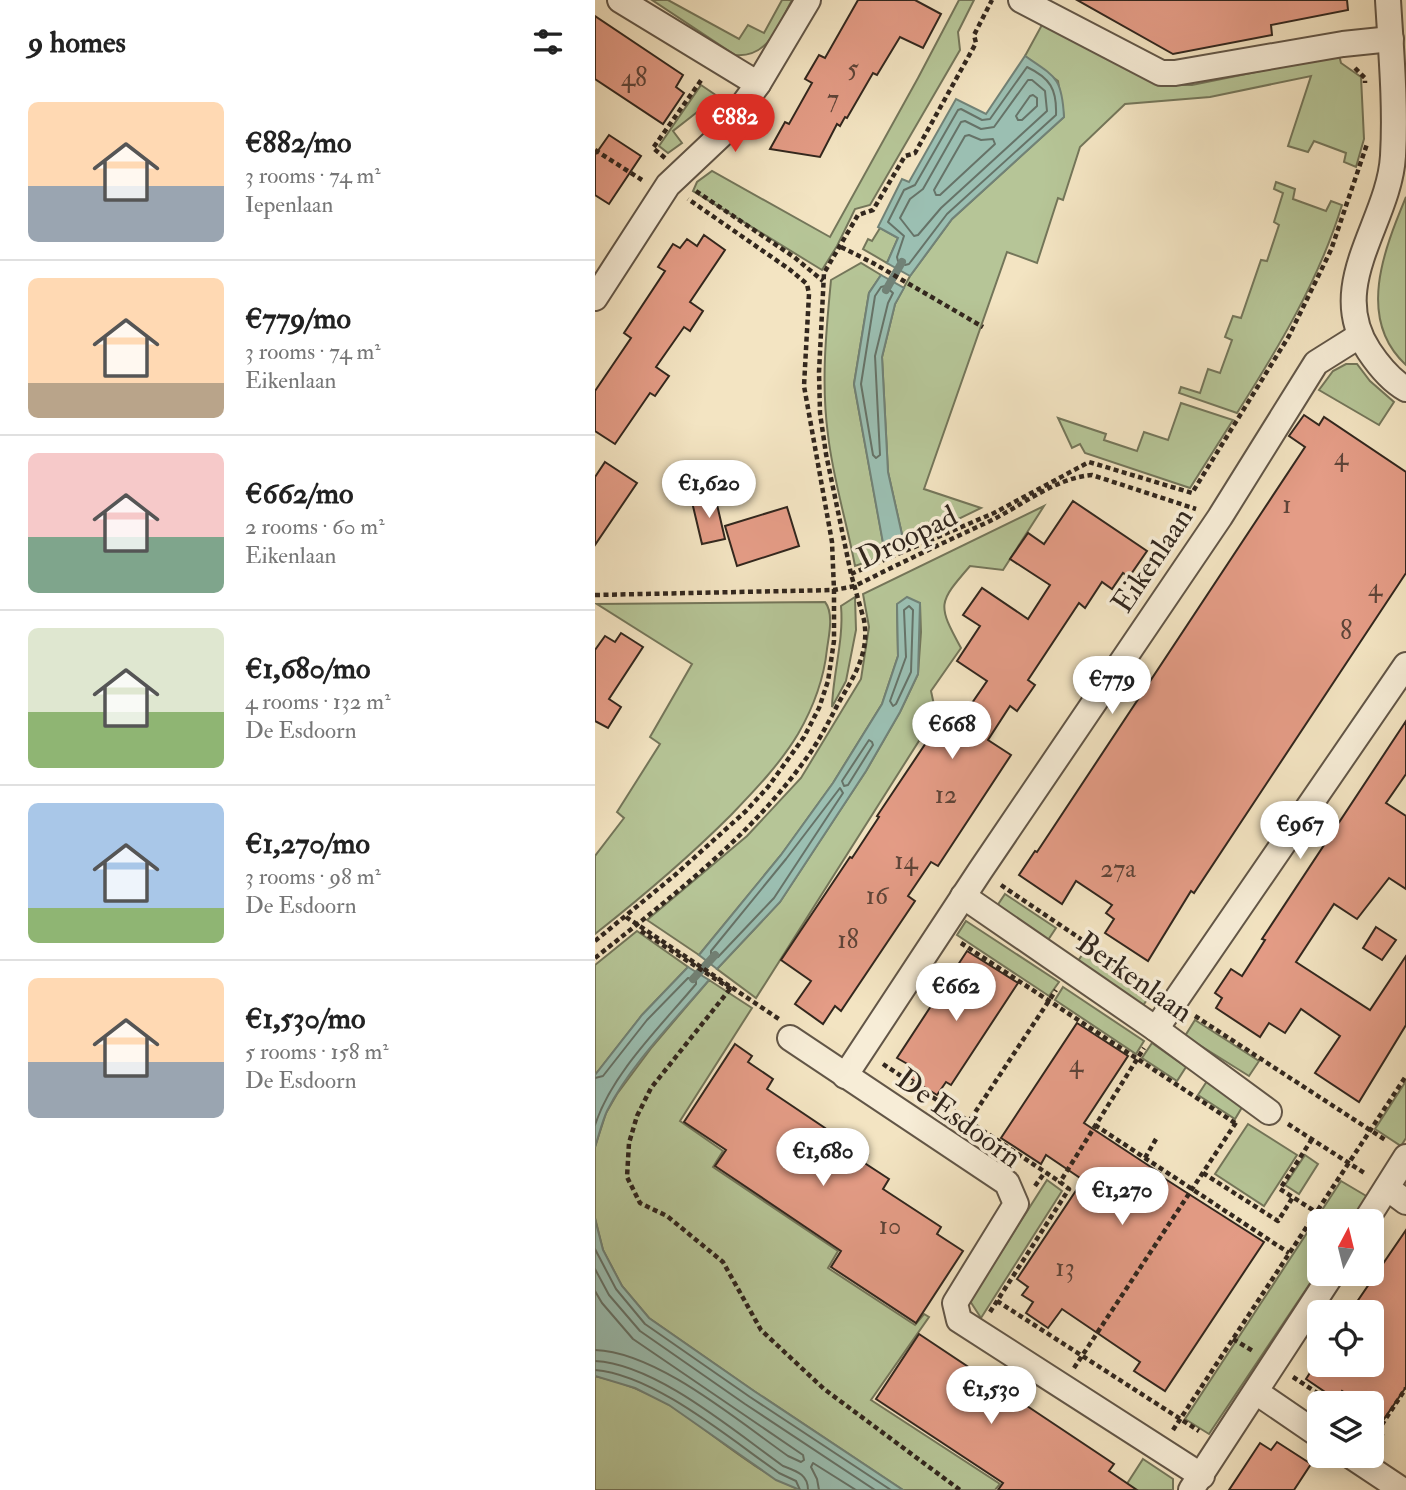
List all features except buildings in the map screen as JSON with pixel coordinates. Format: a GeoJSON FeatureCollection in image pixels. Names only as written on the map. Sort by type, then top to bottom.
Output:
{"type":"FeatureCollection","features":[{"type":"Feature","properties":{"kind":"street"},"geometry":{"type":"LineString","coordinates":[[620,0],[758,84]]}},
{"type":"Feature","properties":{"kind":"street"},"geometry":{"type":"LineString","coordinates":[[595,298],[670,185],[721,135],[758,84],[808,0]]}},
{"type":"Feature","properties":{"kind":"street"},"geometry":{"type":"LineString","coordinates":[[1021,0],[1161,73],[1391,39]]}},
{"type":"Feature","properties":{"kind":"street"},"geometry":{"type":"LineString","coordinates":[[1388,0],[1393,157],[1384,198],[1356,272],[1353,304],[1359,337],[1378,364],[1406,389]]}},
{"type":"Feature","properties":{"kind":"street","name":"Eikenlaan"},"geometry":{"type":"LineString","coordinates":[[845,1076],[963,896],[1220,517],[1316,363],[1359,337]]}},
{"type":"Feature","properties":{"kind":"street"},"geometry":{"type":"LineString","coordinates":[[1156,1029],[1406,664]]}},
{"type":"Feature","properties":{"kind":"street","name":"Berkenlaan"},"geometry":{"type":"LineString","coordinates":[[963,896],[1156,1029],[1260,1105]]}},
{"type":"Feature","properties":{"kind":"street","name":"De Esdoorn"},"geometry":{"type":"LineString","coordinates":[[790,1038],[1007,1183],[1016,1204],[955,1303],[960,1320],[1161,1448],[1197,1483]]}},
{"type":"Feature","properties":{"kind":"street"},"geometry":{"type":"LineString","coordinates":[[1381,1209],[1397,1195],[1406,1157]]}},
{"type":"Feature","properties":{"kind":"street"},"geometry":{"type":"LineString","coordinates":[[1197,1483],[1324,1286]]}},
{"type":"Feature","properties":{"kind":"street"},"geometry":{"type":"LineString","coordinates":[[1256,1392],[1307,1427]]}},
{"type":"Feature","properties":{"kind":"street"},"geometry":{"type":"LineString","coordinates":[[1369,1468],[1402,1490]]}},
{"type":"Feature","properties":{"kind":"path"},"geometry":{"type":"LineString","coordinates":[[595,958],[739,836],[771,803],[807,758],[853,678],[865,649],[866,633],[851,574],[820,413],[819,372],[824,273],[858,215],[873,210],[905,156],[915,153],[976,43],[974,35],[992,0]]}},
{"type":"Feature","properties":{"kind":"path"},"geometry":{"type":"LineString","coordinates":[[595,941],[626,917],[745,811],[768,787],[804,737],[819,708],[828,681],[834,642],[832,542],[804,386],[809,294],[807,284],[670,185],[662,154],[653,148],[716,58]]}},
{"type":"Feature","properties":{"kind":"path"},"geometry":{"type":"LineString","coordinates":[[1350,63],[1365,78],[1366,88]]}},
{"type":"Feature","properties":{"kind":"path"},"geometry":{"type":"LineString","coordinates":[[851,574],[994,513],[1089,462],[1192,493],[1293,328],[1331,250],[1368,141]]}},
{"type":"Feature","properties":{"kind":"path"},"geometry":{"type":"LineString","coordinates":[[595,150],[670,185],[794,257],[824,282]]}},
{"type":"Feature","properties":{"kind":"path"},"geometry":{"type":"LineString","coordinates":[[841,247],[983,327]]}},
{"type":"Feature","properties":{"kind":"path","name":"Droopad"},"geometry":{"type":"LineString","coordinates":[[595,595],[834,590],[855,586],[993,520],[1059,483],[1080,476],[1092,475],[1220,517]]}},
{"type":"Feature","properties":{"kind":"path"},"geometry":{"type":"LineString","coordinates":[[626,917],[795,1029],[790,1038]]}},
{"type":"Feature","properties":{"kind":"path"},"geometry":{"type":"LineString","coordinates":[[941,930],[1235,1123]]}},
{"type":"Feature","properties":{"kind":"path"},"geometry":{"type":"LineString","coordinates":[[951,1147],[1064,977],[1060,952],[1072,933]]}},
{"type":"Feature","properties":{"kind":"path"},"geometry":{"type":"LineString","coordinates":[[724,984],[786,1027],[790,1038]]}},
{"type":"Feature","properties":{"kind":"path"},"geometry":{"type":"LineString","coordinates":[[730,989],[651,1088],[637,1115],[629,1143],[627,1177],[640,1203],[667,1216],[723,1262],[761,1330],[824,1389],[960,1490]]}},
{"type":"Feature","properties":{"kind":"path"},"geometry":{"type":"LineString","coordinates":[[1060,1182],[1156,1029]]}},
{"type":"Feature","properties":{"kind":"path"},"geometry":{"type":"LineString","coordinates":[[862,1050],[1069,1189],[977,1332]]}},
{"type":"Feature","properties":{"kind":"path"},"geometry":{"type":"LineString","coordinates":[[1318,1209],[1406,1076]]}},
{"type":"Feature","properties":{"kind":"path"},"geometry":{"type":"LineString","coordinates":[[1063,1386],[1235,1123],[1260,1105],[1397,1195]]}},
{"type":"Feature","properties":{"kind":"path"},"geometry":{"type":"LineString","coordinates":[[1095,1125],[1289,1253]]}},
{"type":"Feature","properties":{"kind":"path"},"geometry":{"type":"LineString","coordinates":[[1145,1158],[1156,1139]]}},
{"type":"Feature","properties":{"kind":"path"},"geometry":{"type":"LineString","coordinates":[[1311,1209],[1280,1189],[1312,1139]]}},
{"type":"Feature","properties":{"kind":"path"},"geometry":{"type":"LineString","coordinates":[[1203,1173],[1278,1221],[1293,1197]]}},
{"type":"Feature","properties":{"kind":"path"},"geometry":{"type":"LineString","coordinates":[[1161,1448],[1307,1226]]}},
{"type":"Feature","properties":{"kind":"path"},"geometry":{"type":"LineString","coordinates":[[997,1301],[1222,1446]]}},
{"type":"Feature","properties":{"kind":"path"},"geometry":{"type":"LineString","coordinates":[[1384,1418],[1406,1388]]}},
{"type":"Feature","properties":{"kind":"green space"},"geometry":{"type":"Polygon","coordinates":[[[652,0],[668,0],[739,39],[748,25],[764,33],[782,0],[792,0],[777,29],[764,46],[747,55],[735,55],[652,0]]]}},
{"type":"Feature","properties":{"kind":"green space"},"geometry":{"type":"Polygon","coordinates":[[[959,0],[974,0],[958,32],[960,50],[870,205],[855,209],[822,270],[693,191],[697,182],[712,171],[830,237],[959,0]]]}},
{"type":"Feature","properties":{"kind":"green space"},"geometry":{"type":"Polygon","coordinates":[[[1043,23],[1164,85],[1192,85],[1339,55],[1341,63],[1361,77],[1364,139],[1356,167],[1344,162],[1346,153],[1314,141],[1308,152],[1288,146],[1311,76],[1210,97],[1125,104],[1080,147],[1063,200],[1058,198],[1037,263],[1007,252],[924,489],[981,508],[878,558],[855,566],[833,468],[826,416],[825,358],[831,280],[861,263],[881,275],[869,293],[854,384],[883,542],[903,539],[888,472],[882,357],[895,304],[910,276],[952,219],[1064,117],[1058,81],[1025,56],[1043,23]]]}},
{"type":"Feature","properties":{"kind":"green space"},"geometry":{"type":"Polygon","coordinates":[[[701,85],[723,100],[717,110],[710,102],[673,131],[682,143],[668,153],[659,146],[701,85]]]}},
{"type":"Feature","properties":{"kind":"green space"},"geometry":{"type":"Polygon","coordinates":[[[1276,182],[1295,189],[1293,199],[1326,211],[1331,201],[1342,205],[1322,260],[1297,312],[1237,413],[1179,393],[1181,387],[1200,393],[1208,369],[1220,373],[1232,340],[1225,337],[1233,316],[1241,318],[1261,260],[1267,261],[1279,225],[1274,222],[1283,193],[1274,189],[1276,182]]]}},
{"type":"Feature","properties":{"kind":"green space"},"geometry":{"type":"Polygon","coordinates":[[[1406,197],[1406,365],[1391,347],[1382,327],[1378,306],[1383,261],[1406,197]]]}},
{"type":"Feature","properties":{"kind":"green space"},"geometry":{"type":"Polygon","coordinates":[[[880,228],[898,238],[887,263],[863,249],[868,239],[872,241],[880,228]]]}},
{"type":"Feature","properties":{"kind":"green space"},"geometry":{"type":"Polygon","coordinates":[[[1346,364],[1357,364],[1370,381],[1394,402],[1379,425],[1319,390],[1333,371],[1346,364]]]}},
{"type":"Feature","properties":{"kind":"green space"},"geometry":{"type":"Polygon","coordinates":[[[1181,403],[1233,420],[1190,488],[1085,453],[1080,444],[1072,448],[1058,418],[1106,434],[1104,440],[1137,451],[1144,432],[1168,440],[1181,403]]]}},
{"type":"Feature","properties":{"kind":"green space"},"geometry":{"type":"Polygon","coordinates":[[[1044,506],[1003,570],[970,566],[952,588],[944,604],[945,612],[961,648],[931,691],[936,714],[756,998],[717,969],[780,902],[866,771],[900,712],[918,674],[920,603],[897,605],[898,656],[882,704],[833,783],[781,855],[699,955],[647,920],[747,836],[801,778],[861,679],[869,627],[863,594],[1044,506]]]}},
{"type":"Feature","properties":{"kind":"green space"},"geometry":{"type":"Polygon","coordinates":[[[855,597],[856,630],[846,681],[832,707],[841,631],[841,606],[855,597]]]}},
{"type":"Feature","properties":{"kind":"green space"},"geometry":{"type":"Polygon","coordinates":[[[825,602],[830,624],[826,660],[817,693],[791,745],[758,786],[715,831],[665,877],[595,934],[595,856],[624,818],[617,812],[660,744],[650,737],[692,664],[597,604],[825,602]]]}},
{"type":"Feature","properties":{"kind":"green space"},"geometry":{"type":"Polygon","coordinates":[[[1005,894],[1056,928],[1046,943],[995,909],[1005,894]]]}},
{"type":"Feature","properties":{"kind":"green space"},"geometry":{"type":"Polygon","coordinates":[[[966,921],[1059,982],[1049,996],[957,935],[966,921]]]}},
{"type":"Feature","properties":{"kind":"green space"},"geometry":{"type":"Polygon","coordinates":[[[637,931],[688,967],[642,1015],[595,1075],[595,965],[637,931]]]}},
{"type":"Feature","properties":{"kind":"green space"},"geometry":{"type":"Polygon","coordinates":[[[1086,949],[1152,992],[1142,1007],[1076,964],[1086,949]]]}},
{"type":"Feature","properties":{"kind":"green space"},"geometry":{"type":"Polygon","coordinates":[[[709,980],[752,1008],[680,1121],[723,1151],[713,1167],[838,1251],[828,1268],[915,1325],[924,1314],[929,1317],[871,1400],[1000,1484],[995,1490],[903,1490],[649,1318],[622,1286],[603,1250],[595,1218],[595,1147],[606,1113],[617,1094],[652,1047],[709,980]]]}},
{"type":"Feature","properties":{"kind":"green space"},"geometry":{"type":"Polygon","coordinates":[[[1063,987],[1144,1041],[1136,1054],[1055,1000],[1063,987]]]}},
{"type":"Feature","properties":{"kind":"green space"},"geometry":{"type":"Polygon","coordinates":[[[1195,1020],[1259,1061],[1249,1076],[1185,1036],[1195,1020]]]}},
{"type":"Feature","properties":{"kind":"green space"},"geometry":{"type":"Polygon","coordinates":[[[1152,1043],[1186,1067],[1177,1081],[1142,1058],[1152,1043]]]}},
{"type":"Feature","properties":{"kind":"green space"},"geometry":{"type":"Polygon","coordinates":[[[1207,1081],[1244,1104],[1235,1119],[1198,1095],[1207,1081]]]}},
{"type":"Feature","properties":{"kind":"green space"},"geometry":{"type":"Polygon","coordinates":[[[1406,1081],[1406,1138],[1401,1146],[1375,1129],[1406,1081]]]}},
{"type":"Feature","properties":{"kind":"green space"},"geometry":{"type":"Polygon","coordinates":[[[1248,1124],[1297,1155],[1264,1206],[1215,1174],[1248,1124]]]}},
{"type":"Feature","properties":{"kind":"green space"},"geometry":{"type":"Polygon","coordinates":[[[1305,1155],[1318,1164],[1299,1194],[1285,1185],[1305,1155]]]}},
{"type":"Feature","properties":{"kind":"green space"},"geometry":{"type":"Polygon","coordinates":[[[1047,1180],[1062,1191],[981,1318],[970,1301],[1047,1180]]]}},
{"type":"Feature","properties":{"kind":"green space"},"geometry":{"type":"Polygon","coordinates":[[[1341,1181],[1368,1197],[1360,1209],[1323,1209],[1341,1181]]]}},
{"type":"Feature","properties":{"kind":"green space"},"geometry":{"type":"Polygon","coordinates":[[[1307,1233],[1308,1286],[1209,1434],[1185,1419],[1307,1233]]]}},
{"type":"Feature","properties":{"kind":"green space"},"geometry":{"type":"Polygon","coordinates":[[[595,1376],[634,1388],[662,1401],[749,1462],[800,1490],[595,1490],[595,1376]]]}},
{"type":"Feature","properties":{"kind":"green space"},"geometry":{"type":"Polygon","coordinates":[[[1143,1459],[1173,1479],[1173,1490],[1123,1490],[1143,1459]]]}},
{"type":"Feature","properties":{"kind":"water"},"geometry":{"type":"Polygon","coordinates":[[[1025,56],[1050,74],[1059,86],[1064,117],[952,219],[910,276],[887,263],[898,238],[878,227],[902,179],[909,182],[956,99],[986,114],[1025,56]]]}},
{"type":"Feature","properties":{"kind":"water"},"geometry":{"type":"Polygon","coordinates":[[[881,275],[904,288],[895,304],[882,357],[888,472],[903,539],[883,543],[854,384],[869,293],[881,275]]]}},
{"type":"Feature","properties":{"kind":"water"},"geometry":{"type":"Polygon","coordinates":[[[907,597],[920,603],[918,674],[900,712],[866,771],[780,902],[717,969],[699,955],[781,855],[833,783],[882,704],[898,656],[897,604],[907,597]]]}},
{"type":"Feature","properties":{"kind":"water"},"geometry":{"type":"Polygon","coordinates":[[[688,967],[709,980],[628,1077],[607,1111],[595,1147],[595,1075],[642,1015],[688,967]]]}},
{"type":"Feature","properties":{"kind":"water"},"geometry":{"type":"Polygon","coordinates":[[[595,1219],[603,1250],[622,1286],[649,1318],[903,1490],[800,1490],[776,1480],[669,1405],[635,1388],[595,1376],[595,1219]]]}},
{"type":"Feature","properties":{"kind":"waterway"},"geometry":{"type":"LineString","coordinates":[[886,290],[902,262]]}},
{"type":"Feature","properties":{"kind":"waterway"},"geometry":{"type":"LineString","coordinates":[[693,979],[715,955]]}}]}
